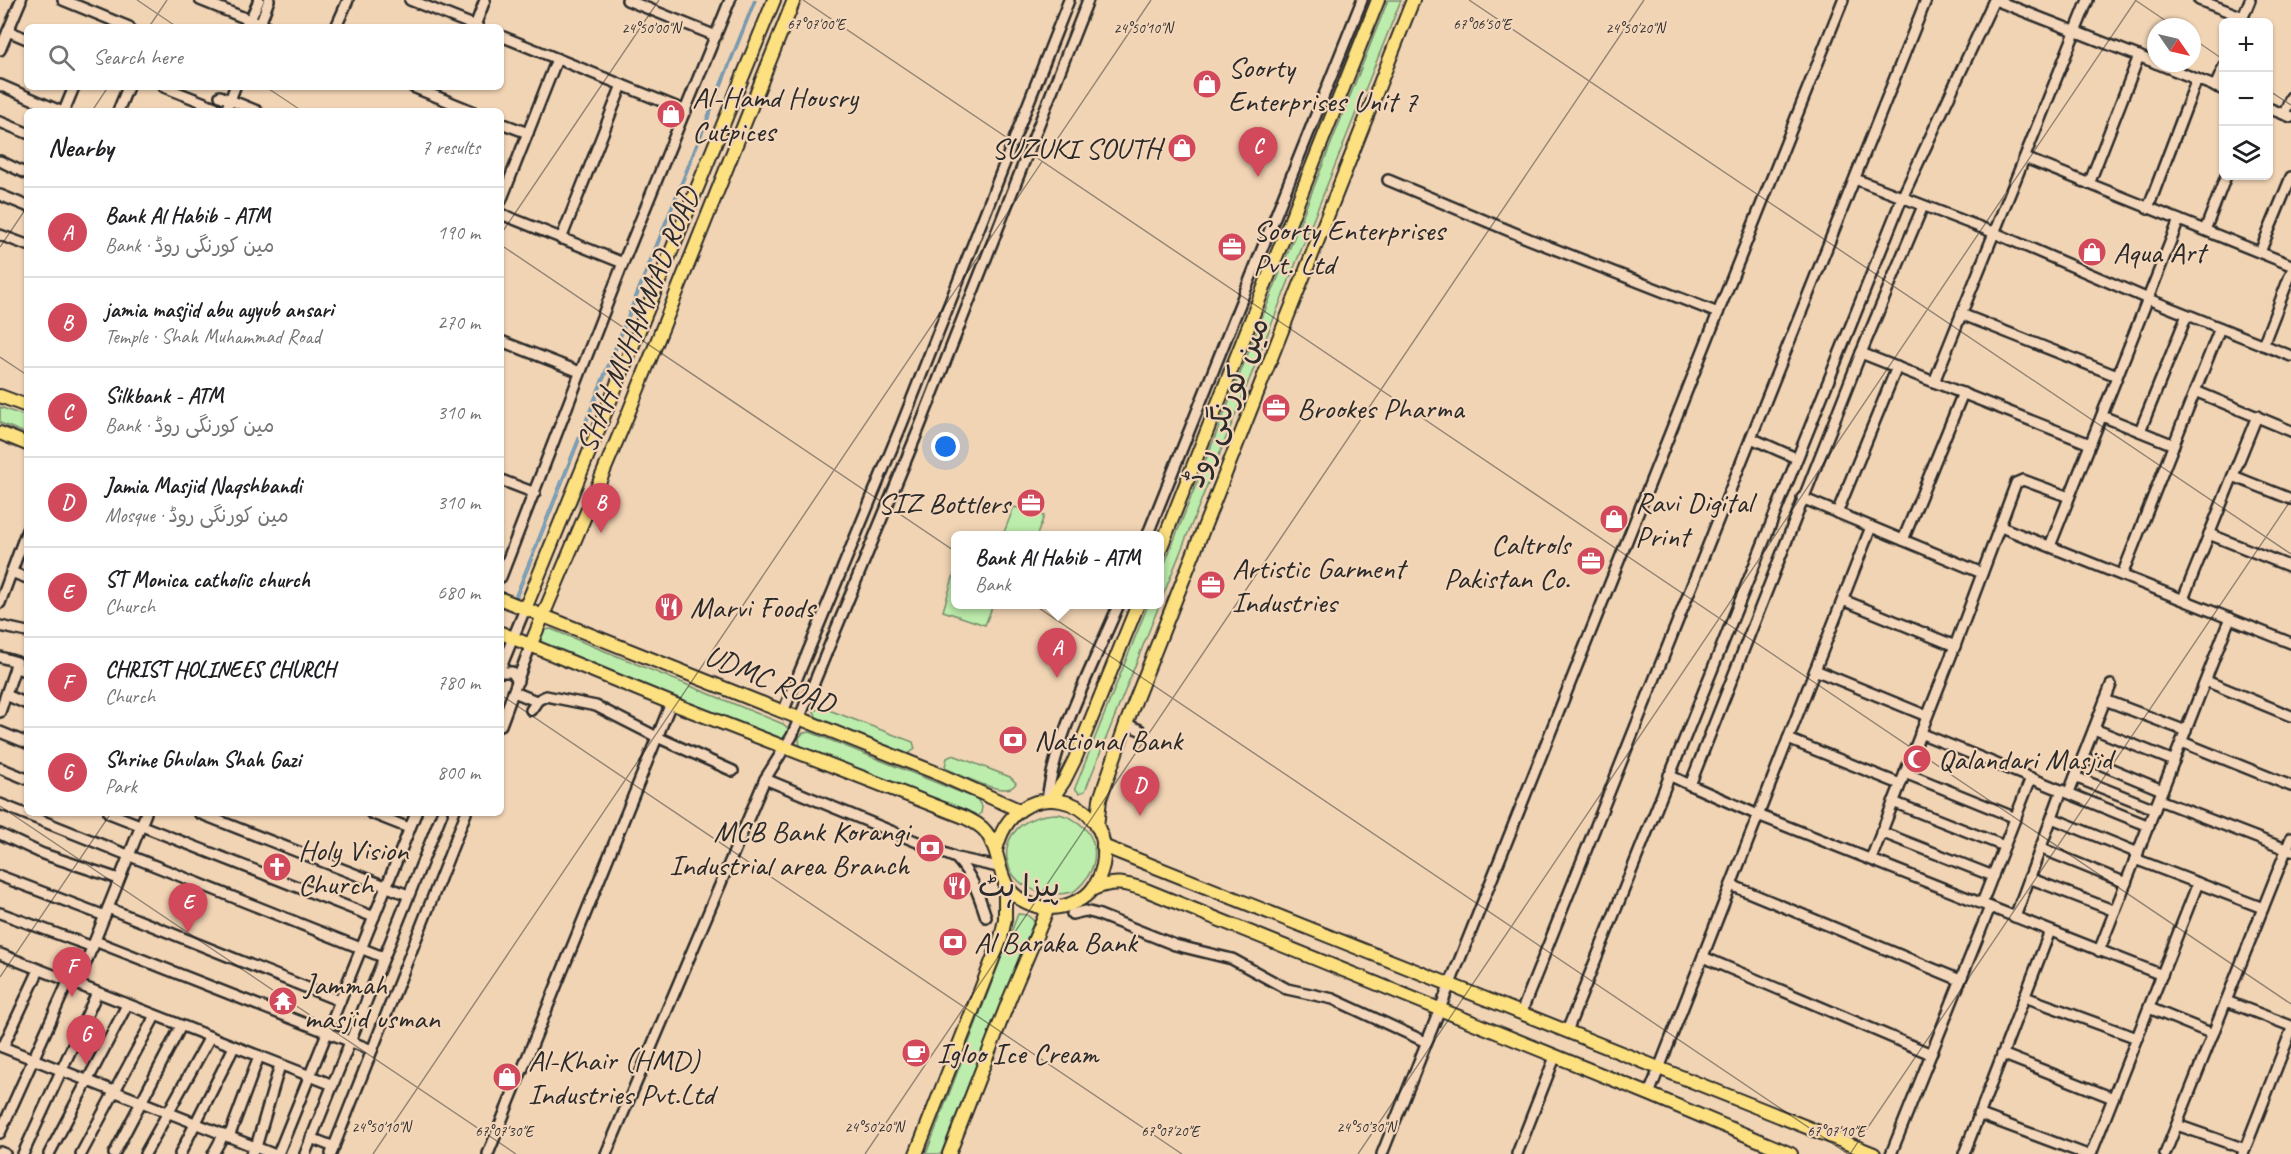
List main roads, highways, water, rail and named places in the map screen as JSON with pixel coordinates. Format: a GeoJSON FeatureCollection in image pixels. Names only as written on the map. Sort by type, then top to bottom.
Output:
{"type":"FeatureCollection","features":[{"type":"Feature","properties":{"kind":"main road","name":"SHAH MUHAMMAD ROAD"},"geometry":{"type":"LineString","coordinates":[[525,609],[774,0]]}},
{"type":"Feature","properties":{"kind":"main road","name":"SHAH MUHAMMAD ROAD"},"geometry":{"type":"LineString","coordinates":[[531,644],[628,414],[794,0]]}},
{"type":"Feature","properties":{"kind":"main road","name":"مین کورنگی روڈ"},"geometry":{"type":"LineString","coordinates":[[1164,539],[1378,0]]}},
{"type":"Feature","properties":{"kind":"main road","name":"مین کورنگی روڈ"},"geometry":{"type":"LineString","coordinates":[[1097,826],[1100,799],[1126,724],[1413,0]]}},
{"type":"Feature","properties":{"kind":"main road"},"geometry":{"type":"LineString","coordinates":[[0,396],[24,405]]}},
{"type":"Feature","properties":{"kind":"main road"},"geometry":{"type":"LineString","coordinates":[[0,434],[24,443]]}},
{"type":"Feature","properties":{"kind":"main road","name":"UDMC ROAD"},"geometry":{"type":"LineString","coordinates":[[504,600],[934,772],[1019,810]]}},
{"type":"Feature","properties":{"kind":"main road"},"geometry":{"type":"LineString","coordinates":[[1049,800],[1064,781],[1075,759],[1136,609]]}},
{"type":"Feature","properties":{"kind":"main road","name":"UDMC ROAD"},"geometry":{"type":"LineString","coordinates":[[507,636],[671,703],[964,817],[980,825],[996,851]]}},
{"type":"Feature","properties":{"kind":"main road"},"geometry":{"type":"LineString","coordinates":[[1049,800],[1070,803],[1085,812],[1097,826],[1103,846],[1102,870],[1086,896],[1069,905],[1048,908],[1033,905],[1017,897],[1005,883],[996,851],[999,835],[1007,821],[1019,810],[1033,802],[1049,800]]}},
{"type":"Feature","properties":{"kind":"main road"},"geometry":{"type":"LineString","coordinates":[[1103,846],[1874,1154]]}},
{"type":"Feature","properties":{"kind":"main road"},"geometry":{"type":"LineString","coordinates":[[916,1154],[1001,938],[1005,919],[1005,883]]}},
{"type":"Feature","properties":{"kind":"main road"},"geometry":{"type":"LineString","coordinates":[[1092,889],[1107,883],[1132,885],[1649,1094],[1791,1154]]}},
{"type":"Feature","properties":{"kind":"main road"},"geometry":{"type":"LineString","coordinates":[[949,1154],[1009,1000],[1048,908]]}},
{"type":"Feature","properties":{"kind":"water"},"geometry":{"type":"Polygon","coordinates":[[[754,0],[756,0],[517,597],[515,596],[754,0]]]}},
{"type":"Feature","properties":{"kind":"place","name":"Soorty Enterprises Unit 7"},"geometry":{"type":"Point","coordinates":[1207,84]}},
{"type":"Feature","properties":{"kind":"place","name":"Al-Hamd Housry Cutpices"},"geometry":{"type":"Point","coordinates":[671,114]}},
{"type":"Feature","properties":{"kind":"place","name":"SUZUKI SOUTH"},"geometry":{"type":"Point","coordinates":[1182,148]}},
{"type":"Feature","properties":{"kind":"place","name":"Silkbank - ATM"},"geometry":{"type":"Point","coordinates":[1258,177]}},
{"type":"Feature","properties":{"kind":"place","name":"Soorty Enterprises Pvt. Ltd"},"geometry":{"type":"Point","coordinates":[1232,247]}},
{"type":"Feature","properties":{"kind":"place","name":"Aqua Art"},"geometry":{"type":"Point","coordinates":[2092,252]}},
{"type":"Feature","properties":{"kind":"place","name":"Brookes Pharma"},"geometry":{"type":"Point","coordinates":[1276,408]}},
{"type":"Feature","properties":{"kind":"place","name":"SIZ Bottlers"},"geometry":{"type":"Point","coordinates":[1031,503]}},
{"type":"Feature","properties":{"kind":"place","name":"Ravi Digital Print"},"geometry":{"type":"Point","coordinates":[1614,519]}},
{"type":"Feature","properties":{"kind":"place","name":"jamia masjid abu ayyub ansari"},"geometry":{"type":"Point","coordinates":[601,533]}},
{"type":"Feature","properties":{"kind":"place","name":"Caltrols Pakistan Co."},"geometry":{"type":"Point","coordinates":[1591,561]}},
{"type":"Feature","properties":{"kind":"place","name":"Artistic Garment Industries"},"geometry":{"type":"Point","coordinates":[1211,585]}},
{"type":"Feature","properties":{"kind":"place","name":"Marvi Foods"},"geometry":{"type":"Point","coordinates":[669,607]}},
{"type":"Feature","properties":{"kind":"place","name":"Bank Al Habib - ATM"},"geometry":{"type":"Point","coordinates":[1057,678]}},
{"type":"Feature","properties":{"kind":"place","name":"National Bank"},"geometry":{"type":"Point","coordinates":[1013,740]}},
{"type":"Feature","properties":{"kind":"place","name":"Qalandari Masjid"},"geometry":{"type":"Point","coordinates":[1917,759]}},
{"type":"Feature","properties":{"kind":"place","name":"Jamia Masjid Naqshbandi"},"geometry":{"type":"Point","coordinates":[1140,816]}},
{"type":"Feature","properties":{"kind":"place","name":"MCB Bank Korangi Industrial area Branch"},"geometry":{"type":"Point","coordinates":[930,848]}},
{"type":"Feature","properties":{"kind":"place","name":"Holy Vision Church"},"geometry":{"type":"Point","coordinates":[277,867]}},
{"type":"Feature","properties":{"kind":"place","name":"پیزا ہٹ"},"geometry":{"type":"Point","coordinates":[957,886]}},
{"type":"Feature","properties":{"kind":"place","name":"ST Monica catholic church"},"geometry":{"type":"Point","coordinates":[188,933]}},
{"type":"Feature","properties":{"kind":"place","name":"Al Baraka Bank"},"geometry":{"type":"Point","coordinates":[953,942]}},
{"type":"Feature","properties":{"kind":"place","name":"CHRIST HOLINEES CHURCH"},"geometry":{"type":"Point","coordinates":[72,997]}},
{"type":"Feature","properties":{"kind":"place","name":"Jammah masjid usman"},"geometry":{"type":"Point","coordinates":[283,1001]}},
{"type":"Feature","properties":{"kind":"place","name":"Igloo Ice Cream"},"geometry":{"type":"Point","coordinates":[916,1053]}},
{"type":"Feature","properties":{"kind":"place","name":"Shrine Ghulam Shah Gazi"},"geometry":{"type":"Point","coordinates":[86,1065]}},
{"type":"Feature","properties":{"kind":"place","name":"Al-Khair (HMD) Industries Pvt.Ltd"},"geometry":{"type":"Point","coordinates":[507,1077]}}]}
